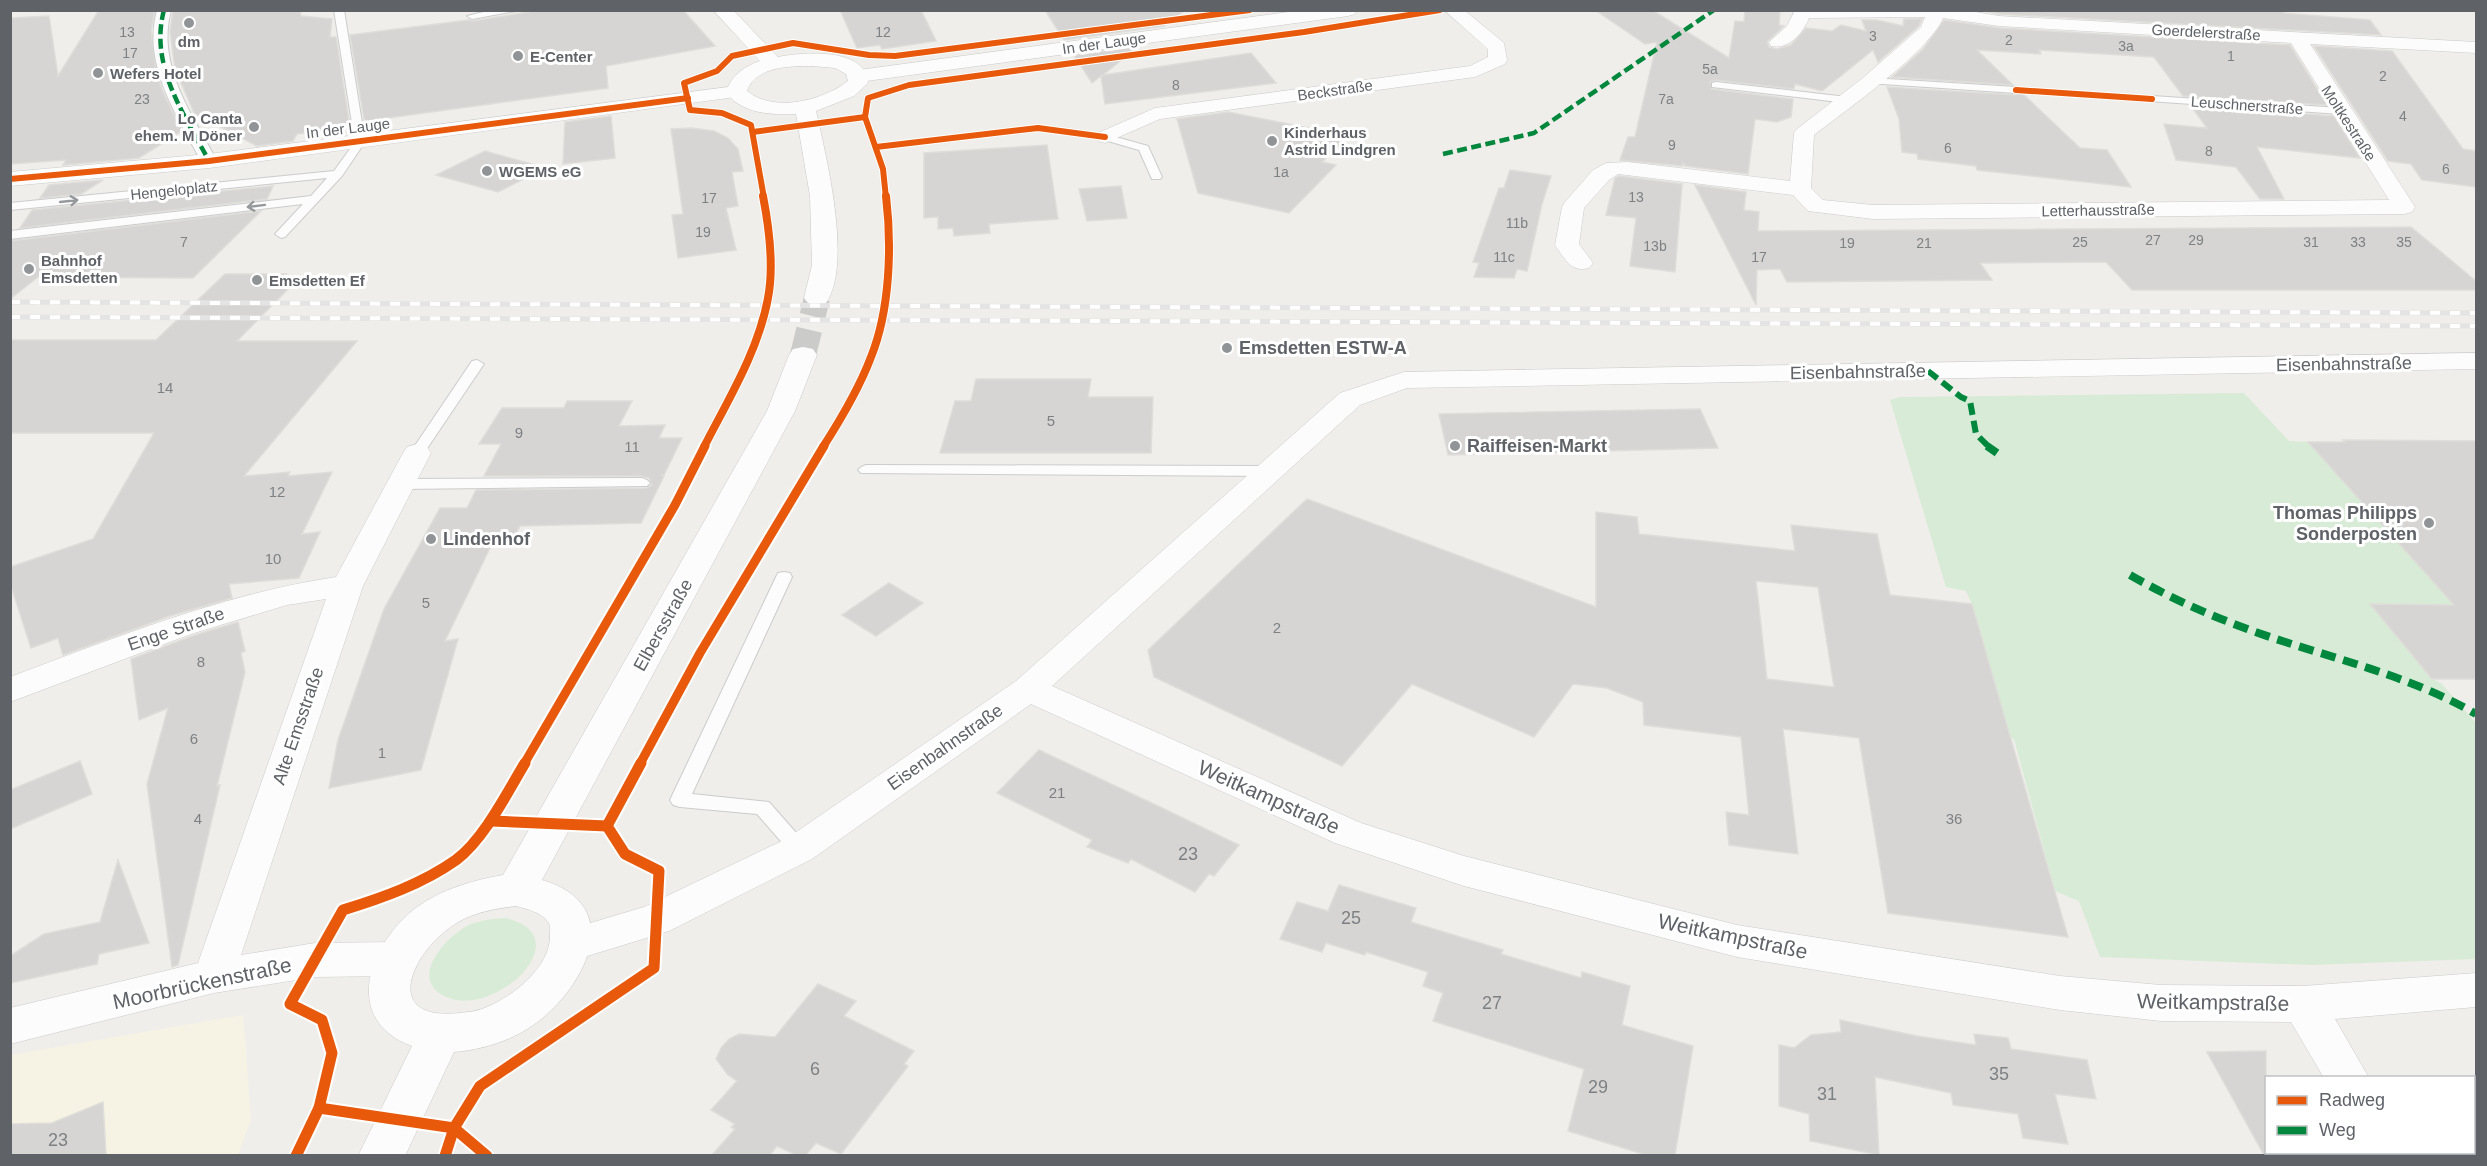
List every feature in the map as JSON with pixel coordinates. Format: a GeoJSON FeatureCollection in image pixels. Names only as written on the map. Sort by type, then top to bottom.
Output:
{"type":"FeatureCollection","features":[{"type":"Feature","properties":{"kind":"main road"},"geometry":{"type":"LineString","coordinates":[[722,10],[774,64]]}},
{"type":"Feature","properties":{"kind":"main road","name":"In der Lauge"},"geometry":{"type":"LineString","coordinates":[[859,76],[1348,10]]}},
{"type":"Feature","properties":{"kind":"main road"},"geometry":{"type":"LineString","coordinates":[[822,60],[847,66],[859,76],[858,84],[839,97],[805,106],[760,105],[748,102],[736,92],[737,84],[744,76],[774,64],[822,60]]}},
{"type":"Feature","properties":{"kind":"main road","name":"In der Lauge"},"geometry":{"type":"LineString","coordinates":[[10,179],[209,161],[736,92]]}},
{"type":"Feature","properties":{"kind":"main road"},"geometry":{"type":"LineString","coordinates":[[805,106],[822,196],[825,265],[817,298]]}},
{"type":"Feature","properties":{"kind":"main road","name":"Elbersstraße"},"geometry":{"type":"LineString","coordinates":[[516,890],[781,411],[803,355]]}},
{"type":"Feature","properties":{"kind":"main road"},"geometry":{"type":"LineString","coordinates":[[516,890],[536,893],[558,906],[570,921],[571,945],[567,960],[558,976],[539,996],[517,1013],[484,1028],[441,1033],[414,1026],[397,1013],[390,1001],[388,982],[395,959],[405,942],[417,930],[449,907],[470,898],[492,892],[516,890]]}},
{"type":"Feature","properties":{"kind":"main road"},"geometry":{"type":"LineString","coordinates":[[381,1155],[441,1033]]}},
{"type":"Feature","properties":{"kind":"street"},"geometry":{"type":"LineString","coordinates":[[164,10],[159,33],[163,64],[172,88],[209,161]]}},
{"type":"Feature","properties":{"kind":"street","name":"Beckstraße"},"geometry":{"type":"LineString","coordinates":[[1105,137],[1155,114],[1475,71],[1498,60],[1497,47],[1453,10]]}},
{"type":"Feature","properties":{"kind":"street"},"geometry":{"type":"LineString","coordinates":[[1581,262],[1567,245],[1573,207],[1601,175],[1614,168],[1800,189],[1804,133],[1871,81],[1929,29],[1937,11],[1802,13],[1795,29],[1778,42]]}},
{"type":"Feature","properties":{"kind":"street","name":"Goerdelerstraße"},"geometry":{"type":"LineString","coordinates":[[1937,11],[1999,21],[2476,48]]}},
{"type":"Feature","properties":{"kind":"street","name":"Moltkestraße"},"geometry":{"type":"LineString","coordinates":[[2296,37],[2404,207]]}},
{"type":"Feature","properties":{"kind":"street","name":"Letterhausstraße"},"geometry":{"type":"LineString","coordinates":[[1800,189],[1816,206],[1873,212],[2404,207]]}},
{"type":"Feature","properties":{"kind":"street","name":"Eisenbahnstraße"},"geometry":{"type":"LineString","coordinates":[[571,945],[655,920],[799,849],[1028,689],[1350,399],[1404,380],[2476,361]]}},
{"type":"Feature","properties":{"kind":"street","name":"Alte Emsstraße"},"geometry":{"type":"LineString","coordinates":[[214,976],[297,727],[347,586],[403,484],[417,453]]}},
{"type":"Feature","properties":{"kind":"street","name":"Enge Straße"},"geometry":{"type":"LineString","coordinates":[[10,690],[179,626],[285,595],[347,586]]}},
{"type":"Feature","properties":{"kind":"street","name":"Weitkampstraße"},"geometry":{"type":"LineString","coordinates":[[1028,689],[1348,833],[1464,871],[1737,941],[2060,993],[2161,1004],[2303,1004],[2476,990]]}},
{"type":"Feature","properties":{"kind":"street","name":"Moorbrückenstraße"},"geometry":{"type":"LineString","coordinates":[[10,1026],[214,976],[315,960],[395,959]]}},
{"type":"Feature","properties":{"kind":"street"},"geometry":{"type":"LineString","coordinates":[[2303,1004],[2347,1076]]}},
{"type":"Feature","properties":{"kind":"lane"},"geometry":{"type":"LineString","coordinates":[[281,234],[338,174],[360,142],[339,10]]}},
{"type":"Feature","properties":{"kind":"lane"},"geometry":{"type":"LineString","coordinates":[[472,16],[517,10]]}},
{"type":"Feature","properties":{"kind":"lane"},"geometry":{"type":"LineString","coordinates":[[1871,81],[2016,90]]}},
{"type":"Feature","properties":{"kind":"lane"},"geometry":{"type":"LineString","coordinates":[[1716,85],[1847,100]]}},
{"type":"Feature","properties":{"kind":"lane","name":"Leuschnerstraße"},"geometry":{"type":"LineString","coordinates":[[2152,99],[2341,111]]}},
{"type":"Feature","properties":{"kind":"lane"},"geometry":{"type":"LineString","coordinates":[[1105,137],[1144,148],[1155,177]]}},
{"type":"Feature","properties":{"kind":"lane","name":"Hengeloplatz"},"geometry":{"type":"LineString","coordinates":[[10,207],[338,174]]}},
{"type":"Feature","properties":{"kind":"lane","name":"Hengeloplatz"},"geometry":{"type":"LineString","coordinates":[[10,235],[314,199]]}},
{"type":"Feature","properties":{"kind":"lane"},"geometry":{"type":"LineString","coordinates":[[417,453],[477,364]]}},
{"type":"Feature","properties":{"kind":"lane"},"geometry":{"type":"LineString","coordinates":[[866,470],[1270,471]]}},
{"type":"Feature","properties":{"kind":"lane"},"geometry":{"type":"LineString","coordinates":[[403,484],[642,483]]}},
{"type":"Feature","properties":{"kind":"lane"},"geometry":{"type":"LineString","coordinates":[[784,577],[680,800],[762,807],[799,849]]}},
{"type":"Feature","properties":{"kind":"shaded area"},"geometry":{"type":"Polygon","coordinates":[[[243,1015],[251,1119],[238,1155],[11,1156],[11,1055],[243,1015]]]}},
{"type":"Feature","properties":{"kind":"green space"},"geometry":{"type":"Polygon","coordinates":[[[2244,393],[2289,441],[2308,442],[2454,605],[2371,605],[2432,679],[2441,683],[2476,723],[2476,959],[2311,965],[2100,957],[2079,901],[2055,891],[2014,739],[2009,737],[1972,604],[1966,591],[1946,587],[1890,400],[1900,397],[2244,393]]]}},
{"type":"Feature","properties":{"kind":"green space"},"geometry":{"type":"Polygon","coordinates":[[[505,918],[526,927],[535,940],[534,955],[525,970],[510,984],[491,995],[471,1000],[452,999],[438,992],[431,983],[429,972],[433,961],[449,940],[469,925],[505,918]]]}},
{"type":"Feature","properties":{"kind":"building"},"geometry":{"type":"Polygon","coordinates":[[[99,10],[155,10],[151,30],[156,70],[162,90],[182,131],[139,158],[63,165],[66,160],[10,164],[10,18],[49,16],[58,76],[99,10]]]}},
{"type":"Feature","properties":{"kind":"building"},"geometry":{"type":"Polygon","coordinates":[[[173,10],[300,10],[301,16],[332,19],[330,37],[336,37],[350,127],[297,134],[293,141],[257,146],[204,118],[198,122],[175,69],[170,31],[173,10]]]}},
{"type":"Feature","properties":{"kind":"building","name":"E-Center"},"geometry":{"type":"Polygon","coordinates":[[[541,10],[683,10],[715,46],[606,66],[608,88],[373,120],[381,123],[365,125],[350,35],[472,21],[541,10]]]}},
{"type":"Feature","properties":{"kind":"building"},"geometry":{"type":"Polygon","coordinates":[[[840,10],[921,10],[936,41],[882,49],[880,45],[857,48],[840,10]]]}},
{"type":"Feature","properties":{"kind":"building"},"geometry":{"type":"Polygon","coordinates":[[[1045,10],[1185,10],[1164,26],[1064,40],[1045,10]]]}},
{"type":"Feature","properties":{"kind":"building"},"geometry":{"type":"Polygon","coordinates":[[[1595,10],[1652,10],[1729,58],[1735,21],[1744,22],[1745,10],[1780,10],[1779,25],[1784,26],[1767,42],[1769,47],[1777,49],[1791,45],[1806,28],[1832,31],[1841,25],[1866,31],[1862,20],[1876,20],[1903,26],[1904,19],[1922,19],[1919,26],[1878,62],[1873,50],[1822,91],[1795,84],[1794,89],[1716,80],[1710,82],[1712,89],[1793,99],[1791,117],[1777,122],[1755,119],[1748,174],[1685,166],[1683,163],[1683,166],[1620,160],[1628,137],[1635,137],[1657,42],[1645,44],[1595,10]]]}},
{"type":"Feature","properties":{"kind":"building"},"geometry":{"type":"Polygon","coordinates":[[[1980,10],[2282,10],[2284,13],[2370,20],[2381,35],[1999,14],[1980,10]]]}},
{"type":"Feature","properties":{"kind":"building"},"geometry":{"type":"Polygon","coordinates":[[[1944,20],[1999,28],[2290,45],[2327,105],[2183,96],[2154,57],[2039,50],[2041,54],[1977,50],[2013,85],[1892,77],[1923,49],[1944,20]]]}},
{"type":"Feature","properties":{"kind":"building"},"geometry":{"type":"Polygon","coordinates":[[[1139,46],[1103,75],[1251,53],[1276,83],[1105,104],[1101,76],[1092,83],[1074,55],[1139,46]]]}},
{"type":"Feature","properties":{"kind":"building"},"geometry":{"type":"Polygon","coordinates":[[[2314,46],[2392,51],[2463,149],[2476,151],[2476,187],[2422,180],[2411,164],[2388,161],[2314,46]]]}},
{"type":"Feature","properties":{"kind":"building"},"geometry":{"type":"Polygon","coordinates":[[[1887,87],[2016,95],[2021,92],[2080,148],[2107,150],[2131,187],[1977,170],[1976,166],[1918,159],[1917,154],[1902,152],[1899,119],[1887,87]]]}},
{"type":"Feature","properties":{"kind":"building"},"geometry":{"type":"Polygon","coordinates":[[[2191,106],[2334,116],[2360,158],[2257,147],[2284,199],[2260,199],[2236,167],[2176,160],[2164,124],[2207,128],[2191,106]]]}},
{"type":"Feature","properties":{"kind":"building"},"geometry":{"type":"Polygon","coordinates":[[[1228,112],[1349,136],[1322,162],[1336,165],[1289,213],[1198,193],[1177,119],[1228,112]]]}},
{"type":"Feature","properties":{"kind":"building"},"geometry":{"type":"Polygon","coordinates":[[[611,116],[615,158],[563,164],[565,122],[611,116]]]}},
{"type":"Feature","properties":{"kind":"building"},"geometry":{"type":"Polygon","coordinates":[[[691,128],[714,131],[728,138],[738,149],[743,171],[732,172],[738,206],[726,208],[736,250],[678,258],[672,215],[683,214],[671,129],[691,128]]]}},
{"type":"Feature","properties":{"kind":"building"},"geometry":{"type":"Polygon","coordinates":[[[1047,145],[1058,219],[989,224],[990,233],[954,236],[953,228],[938,229],[938,217],[924,218],[924,153],[1047,145]]]}},
{"type":"Feature","properties":{"kind":"building","name":"WGEMS eG"},"geometry":{"type":"Polygon","coordinates":[[[485,151],[546,168],[498,192],[436,175],[485,151]]]}},
{"type":"Feature","properties":{"kind":"building"},"geometry":{"type":"Polygon","coordinates":[[[1510,170],[1551,176],[1542,204],[1527,271],[1517,269],[1514,278],[1474,277],[1479,263],[1473,262],[1499,188],[1504,188],[1510,170]]]}},
{"type":"Feature","properties":{"kind":"building"},"geometry":{"type":"Polygon","coordinates":[[[1619,176],[1682,184],[1675,272],[1630,266],[1636,218],[1606,215],[1615,178],[1619,176]]]}},
{"type":"Feature","properties":{"kind":"building"},"geometry":{"type":"Polygon","coordinates":[[[103,180],[81,194],[40,198],[49,185],[103,180]]]}},
{"type":"Feature","properties":{"kind":"building"},"geometry":{"type":"Polygon","coordinates":[[[1695,185],[1746,192],[1744,210],[1759,212],[1758,231],[2411,227],[2476,281],[2476,290],[2132,290],[2106,262],[1980,263],[1992,280],[1787,282],[1780,269],[1757,270],[1756,305],[1695,185]]]}},
{"type":"Feature","properties":{"kind":"building"},"geometry":{"type":"Polygon","coordinates":[[[273,186],[267,199],[20,228],[32,210],[273,186]]]}},
{"type":"Feature","properties":{"kind":"building"},"geometry":{"type":"Polygon","coordinates":[[[1121,186],[1127,218],[1087,221],[1079,189],[1121,186]]]}},
{"type":"Feature","properties":{"kind":"building"},"geometry":{"type":"Polygon","coordinates":[[[261,211],[193,278],[38,277],[10,299],[10,241],[261,211]]]}},
{"type":"Feature","properties":{"kind":"building"},"geometry":{"type":"Polygon","coordinates":[[[225,274],[286,274],[283,277],[300,277],[237,341],[357,341],[244,476],[290,472],[288,476],[332,472],[302,534],[320,532],[299,578],[229,584],[232,598],[170,616],[63,655],[58,638],[31,648],[10,583],[10,567],[93,539],[154,433],[10,433],[10,340],[156,340],[225,274]]]}},
{"type":"Feature","properties":{"kind":"building"},"geometry":{"type":"Polygon","coordinates":[[[976,379],[1091,379],[1088,397],[1153,397],[1151,453],[940,453],[955,401],[971,401],[976,379]]]}},
{"type":"Feature","properties":{"kind":"building"},"geometry":{"type":"Polygon","coordinates":[[[567,401],[632,401],[619,426],[665,425],[659,438],[682,438],[664,475],[661,475],[664,476],[641,523],[520,526],[510,546],[491,546],[445,641],[458,639],[421,770],[329,788],[338,740],[384,609],[440,508],[467,508],[476,490],[647,488],[652,485],[649,478],[642,476],[484,476],[501,444],[479,444],[502,408],[564,408],[567,401]]]}},
{"type":"Feature","properties":{"kind":"building"},"geometry":{"type":"Polygon","coordinates":[[[1700,409],[1718,448],[1448,455],[1439,414],[1700,409]]]}},
{"type":"Feature","properties":{"kind":"building","name":"Thomas Philipps Sonderposten"},"geometry":{"type":"Polygon","coordinates":[[[2343,440],[2476,441],[2476,679],[2432,679],[2370,604],[2454,605],[2308,442],[2345,442],[2343,440]]]}},
{"type":"Feature","properties":{"kind":"building"},"geometry":{"type":"Polygon","coordinates":[[[1307,499],[1596,607],[1596,512],[1637,517],[1639,534],[1795,551],[1791,525],[1877,534],[1890,595],[1972,604],[2068,937],[1888,913],[1859,738],[1783,729],[1798,854],[1729,845],[1726,812],[1749,815],[1741,737],[1644,725],[1643,702],[1607,688],[1573,684],[1534,737],[1412,684],[1342,766],[1154,677],[1148,650],[1307,499]],[[1756,581],[1767,679],[1834,687],[1818,587],[1756,581]]]}},
{"type":"Feature","properties":{"kind":"building"},"geometry":{"type":"Polygon","coordinates":[[[889,583],[923,603],[876,636],[842,615],[889,583]]]}},
{"type":"Feature","properties":{"kind":"building"},"geometry":{"type":"Polygon","coordinates":[[[238,622],[245,651],[241,653],[245,672],[217,786],[220,785],[178,965],[172,967],[147,784],[168,708],[139,720],[131,659],[192,636],[238,622]]]}},
{"type":"Feature","properties":{"kind":"building"},"geometry":{"type":"Polygon","coordinates":[[[1039,750],[1239,845],[1214,876],[1209,874],[1195,892],[1131,859],[1128,863],[1087,847],[1092,840],[997,793],[1039,750]]]}},
{"type":"Feature","properties":{"kind":"building"},"geometry":{"type":"Polygon","coordinates":[[[80,761],[92,794],[10,829],[10,790],[80,761]]]}},
{"type":"Feature","properties":{"kind":"building"},"geometry":{"type":"Polygon","coordinates":[[[118,860],[149,943],[99,954],[97,964],[10,983],[10,956],[44,934],[100,922],[118,860]]]}},
{"type":"Feature","properties":{"kind":"building"},"geometry":{"type":"Polygon","coordinates":[[[1339,885],[1416,908],[1411,922],[1503,950],[1501,954],[1581,978],[1582,972],[1630,986],[1622,1025],[1693,1046],[1675,1155],[1646,1155],[1568,1131],[1584,1069],[1433,1021],[1443,993],[1423,986],[1428,972],[1366,952],[1365,955],[1326,943],[1322,952],[1280,939],[1297,902],[1328,911],[1339,885]]]}},
{"type":"Feature","properties":{"kind":"building"},"geometry":{"type":"Polygon","coordinates":[[[818,984],[856,1001],[844,1016],[914,1051],[904,1064],[908,1066],[841,1154],[816,1143],[806,1155],[796,1155],[777,1146],[770,1155],[712,1155],[735,1129],[731,1127],[735,1124],[711,1110],[737,1081],[728,1075],[716,1059],[721,1048],[729,1039],[739,1034],[775,1037],[818,984]]]}},
{"type":"Feature","properties":{"kind":"building"},"geometry":{"type":"Polygon","coordinates":[[[1840,1020],[1917,1036],[1976,1045],[1974,1034],[2008,1038],[2011,1049],[2087,1060],[2096,1099],[2055,1094],[2068,1144],[2023,1138],[2018,1114],[1953,1105],[1951,1093],[1875,1077],[1879,1155],[1810,1141],[1809,1114],[1779,1106],[1779,1045],[1794,1048],[1811,1035],[1841,1032],[1840,1020]]]}},
{"type":"Feature","properties":{"kind":"building"},"geometry":{"type":"Polygon","coordinates":[[[2266,1051],[2266,1155],[2264,1155],[2207,1052],[2266,1051]]]}},
{"type":"Feature","properties":{"kind":"building"},"geometry":{"type":"Polygon","coordinates":[[[103,1102],[106,1155],[10,1155],[10,1124],[52,1123],[103,1102]]]}},
{"type":"Feature","properties":{"kind":"tunnel"},"geometry":{"type":"LineString","coordinates":[[803,355],[817,298]]}},
{"type":"Feature","properties":{"kind":"railway"},"geometry":{"type":"LineString","coordinates":[[10,302],[2476,313]]}},
{"type":"Feature","properties":{"kind":"railway"},"geometry":{"type":"LineString","coordinates":[[10,317],[2476,326]]}},
{"type":"Feature","properties":{"kind":"marked path"},"geometry":{"type":"LineString","coordinates":[[164,10],[159,33],[163,65],[176,99],[209,161]]}},
{"type":"Feature","properties":{"kind":"marked path"},"geometry":{"type":"LineString","coordinates":[[1443,154],[1534,133],[1714,10]]}},
{"type":"Feature","properties":{"kind":"marked path"},"geometry":{"type":"LineString","coordinates":[[1928,371],[1961,397],[1970,401],[1976,434],[1997,453]]}},
{"type":"Feature","properties":{"kind":"marked path"},"geometry":{"type":"LineString","coordinates":[[2130,575],[2186,605],[2276,639],[2409,683],[2476,714]]}},
{"type":"Feature","properties":{"kind":"cycle path"},"geometry":{"type":"LineString","coordinates":[[296,1156],[319,1108],[332,1053],[322,1020],[290,1004],[343,910],[395,894],[457,859],[491,821],[675,505],[751,355],[768,297],[769,251],[769,229],[751,125],[722,113],[690,110],[684,83],[717,71],[732,56],[793,43],[869,55],[895,56],[1250,10]]}},
{"type":"Feature","properties":{"kind":"cycle path"},"geometry":{"type":"LineString","coordinates":[[607,826],[700,653],[844,413],[872,356],[886,297],[889,223],[883,169],[865,117],[868,98],[909,85],[1304,32],[1440,10]]}},
{"type":"Feature","properties":{"kind":"cycle path"},"geometry":{"type":"LineString","coordinates":[[2016,90],[2152,99]]}},
{"type":"Feature","properties":{"kind":"cycle path"},"geometry":{"type":"LineString","coordinates":[[10,179],[209,161],[688,98]]}},
{"type":"Feature","properties":{"kind":"cycle path"},"geometry":{"type":"LineString","coordinates":[[753,132],[865,117]]}},
{"type":"Feature","properties":{"kind":"cycle path"},"geometry":{"type":"LineString","coordinates":[[876,147],[1038,128],[1105,137]]}},
{"type":"Feature","properties":{"kind":"cycle path"},"geometry":{"type":"LineString","coordinates":[[491,821],[607,826]]}},
{"type":"Feature","properties":{"kind":"cycle path"},"geometry":{"type":"LineString","coordinates":[[445,1156],[454,1128],[480,1086],[654,968],[659,871],[625,854],[607,826]]}},
{"type":"Feature","properties":{"kind":"cycle path"},"geometry":{"type":"LineString","coordinates":[[319,1108],[454,1128],[487,1156]]}},
{"type":"Feature","properties":{"kind":"place","name":"dm"},"geometry":{"type":"Point","coordinates":[189,23]}},
{"type":"Feature","properties":{"kind":"place","name":"E-Center"},"geometry":{"type":"Point","coordinates":[518,56]}},
{"type":"Feature","properties":{"kind":"place","name":"Wefers Hotel"},"geometry":{"type":"Point","coordinates":[98,73]}},
{"type":"Feature","properties":{"kind":"place","name":"Lo Canta ehem. M Döner"},"geometry":{"type":"Point","coordinates":[254,127]}},
{"type":"Feature","properties":{"kind":"place","name":"Kinderhaus Astrid Lindgren"},"geometry":{"type":"Point","coordinates":[1272,141]}},
{"type":"Feature","properties":{"kind":"place","name":"WGEMS eG"},"geometry":{"type":"Point","coordinates":[487,171]}},
{"type":"Feature","properties":{"kind":"place","name":"Bahnhof Emsdetten"},"geometry":{"type":"Point","coordinates":[29,269]}},
{"type":"Feature","properties":{"kind":"place","name":"Emsdetten Ef"},"geometry":{"type":"Point","coordinates":[257,280]}},
{"type":"Feature","properties":{"kind":"place","name":"Emsdetten ESTW-A"},"geometry":{"type":"Point","coordinates":[1227,348]}},
{"type":"Feature","properties":{"kind":"place","name":"Raiffeisen-Markt"},"geometry":{"type":"Point","coordinates":[1455,446]}},
{"type":"Feature","properties":{"kind":"place","name":"Thomas Philipps Sonderposten"},"geometry":{"type":"Point","coordinates":[2429,523]}},
{"type":"Feature","properties":{"kind":"place","name":"Lindenhof"},"geometry":{"type":"Point","coordinates":[431,539]}}]}
